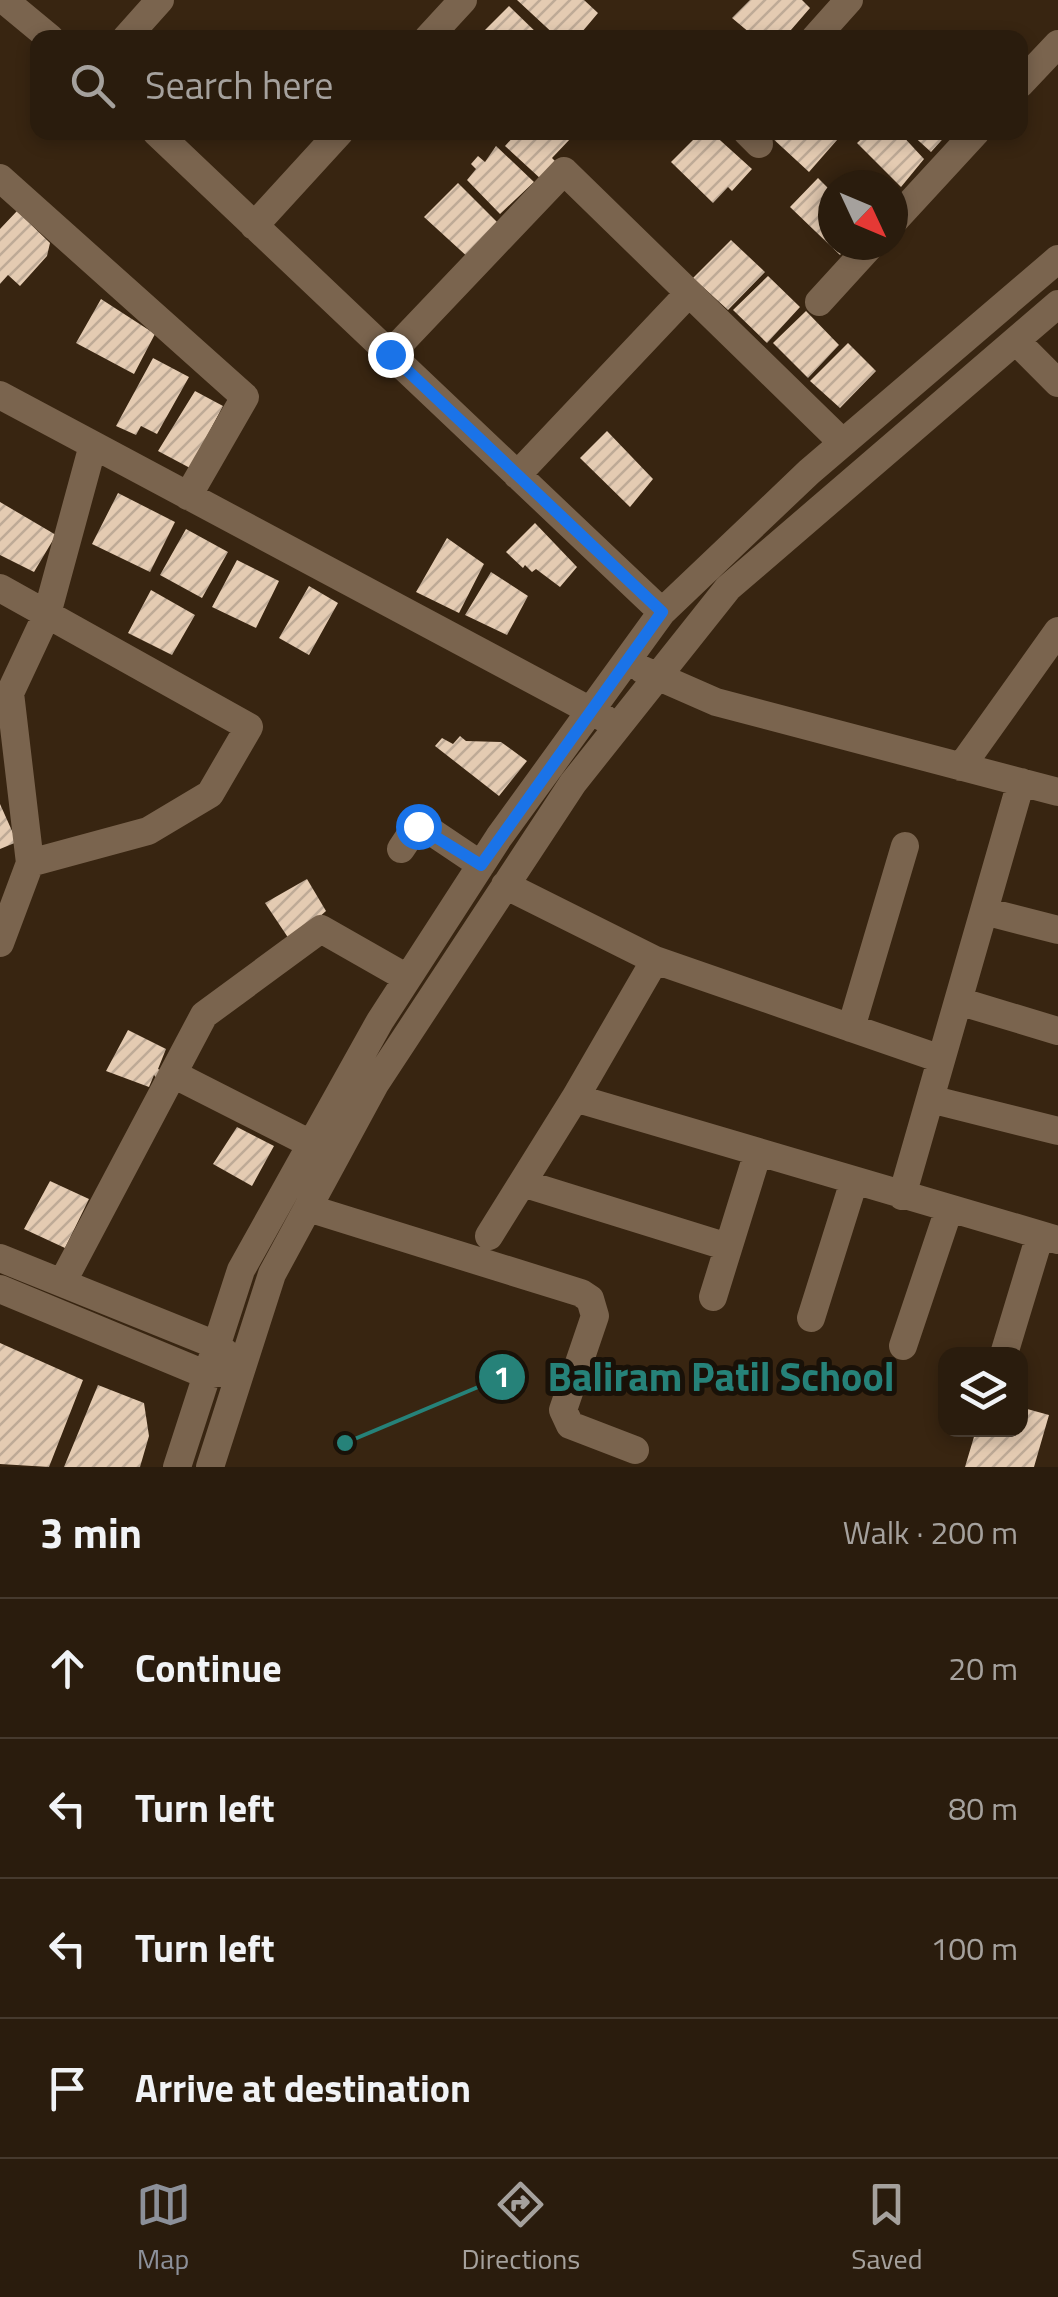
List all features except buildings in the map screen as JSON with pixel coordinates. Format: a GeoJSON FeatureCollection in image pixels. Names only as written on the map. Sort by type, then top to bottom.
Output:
{"type":"FeatureCollection","features":[{"type":"Feature","properties":{"kind":"street"},"geometry":{"type":"LineString","coordinates":[[4,0],[40,30]]}},
{"type":"Feature","properties":{"kind":"street"},"geometry":{"type":"LineString","coordinates":[[133,30],[160,0]]}},
{"type":"Feature","properties":{"kind":"street"},"geometry":{"type":"LineString","coordinates":[[435,30],[462,0]]}},
{"type":"Feature","properties":{"kind":"street"},"geometry":{"type":"LineString","coordinates":[[822,30],[849,0]]}},
{"type":"Feature","properties":{"kind":"street"},"geometry":{"type":"LineString","coordinates":[[1028,76],[1058,44]]}},
{"type":"Feature","properties":{"kind":"street"},"geometry":{"type":"LineString","coordinates":[[164,140],[662,612]]}},
{"type":"Feature","properties":{"kind":"street"},"geometry":{"type":"LineString","coordinates":[[254,226],[333,140]]}},
{"type":"Feature","properties":{"kind":"street"},"geometry":{"type":"LineString","coordinates":[[908,206],[969,140]]}},
{"type":"Feature","properties":{"kind":"street"},"geometry":{"type":"LineString","coordinates":[[390,354],[564,171],[843,443]]}},
{"type":"Feature","properties":{"kind":"street"},"geometry":{"type":"LineString","coordinates":[[0,178],[245,397],[188,496]]}},
{"type":"Feature","properties":{"kind":"street"},"geometry":{"type":"LineString","coordinates":[[819,302],[857,260]]}},
{"type":"Feature","properties":{"kind":"street"},"geometry":{"type":"LineString","coordinates":[[177,1467],[241,1270],[407,978],[590,710],[662,612],[843,443],[1058,260]]}},
{"type":"Feature","properties":{"kind":"street"},"geometry":{"type":"LineString","coordinates":[[517,475],[689,293]]}},
{"type":"Feature","properties":{"kind":"street"},"geometry":{"type":"LineString","coordinates":[[210,1467],[272,1274],[375,1084],[573,784],[728,588],[1058,304]]}},
{"type":"Feature","properties":{"kind":"street"},"geometry":{"type":"LineString","coordinates":[[1016,341],[1058,383]]}},
{"type":"Feature","properties":{"kind":"street"},"geometry":{"type":"LineString","coordinates":[[0,395],[619,726]]}},
{"type":"Feature","properties":{"kind":"street"},"geometry":{"type":"LineString","coordinates":[[0,943],[19,870],[5,694],[47,614],[93,445]]}},
{"type":"Feature","properties":{"kind":"street"},"geometry":{"type":"LineString","coordinates":[[0,588],[249,727],[210,794],[148,831],[19,870]]}},
{"type":"Feature","properties":{"kind":"street"},"geometry":{"type":"LineString","coordinates":[[961,767],[1058,631]]}},
{"type":"Feature","properties":{"kind":"street"},"geometry":{"type":"LineString","coordinates":[[626,663],[716,702],[1058,792]]}},
{"type":"Feature","properties":{"kind":"street"},"geometry":{"type":"LineString","coordinates":[[902,1196],[1020,782]]}},
{"type":"Feature","properties":{"kind":"street"},"geometry":{"type":"LineString","coordinates":[[400,848],[414,828],[422,826],[481,865]]}},
{"type":"Feature","properties":{"kind":"street"},"geometry":{"type":"LineString","coordinates":[[851,1028],[905,846]]}},
{"type":"Feature","properties":{"kind":"street"},"geometry":{"type":"LineString","coordinates":[[505,885],[656,960],[941,1059]]}},
{"type":"Feature","properties":{"kind":"street"},"geometry":{"type":"LineString","coordinates":[[984,911],[1058,930]]}},
{"type":"Feature","properties":{"kind":"street"},"geometry":{"type":"LineString","coordinates":[[62,1283],[204,1015],[321,928],[407,978]]}},
{"type":"Feature","properties":{"kind":"street"},"geometry":{"type":"LineString","coordinates":[[489,1236],[656,960]]}},
{"type":"Feature","properties":{"kind":"street"},"geometry":{"type":"LineString","coordinates":[[958,1000],[1058,1030]]}},
{"type":"Feature","properties":{"kind":"street"},"geometry":{"type":"LineString","coordinates":[[172,1074],[310,1144]]}},
{"type":"Feature","properties":{"kind":"street"},"geometry":{"type":"LineString","coordinates":[[575,1098],[1049,1238],[1007,1347]]}},
{"type":"Feature","properties":{"kind":"street"},"geometry":{"type":"LineString","coordinates":[[930,1099],[1058,1131]]}},
{"type":"Feature","properties":{"kind":"street"},"geometry":{"type":"LineString","coordinates":[[712,1297],[758,1152]]}},
{"type":"Feature","properties":{"kind":"street"},"geometry":{"type":"LineString","coordinates":[[812,1318],[854,1181]]}},
{"type":"Feature","properties":{"kind":"street"},"geometry":{"type":"LineString","coordinates":[[522,1183],[728,1247]]}},
{"type":"Feature","properties":{"kind":"street"},"geometry":{"type":"LineString","coordinates":[[308,1208],[590,1299],[595,1316],[563,1410],[565,1419],[570,1425],[634,1450]]}},
{"type":"Feature","properties":{"kind":"street"},"geometry":{"type":"LineString","coordinates":[[903,1346],[949,1209]]}},
{"type":"Feature","properties":{"kind":"street"},"geometry":{"type":"LineString","coordinates":[[0,1258],[216,1344],[242,1366]]}},
{"type":"Feature","properties":{"kind":"street"},"geometry":{"type":"LineString","coordinates":[[0,1289],[206,1375],[242,1366]]}},
{"type":"Feature","properties":{"kind":"place","name":"Baliram Patil School"},"geometry":{"type":"Point","coordinates":[345,1443]}},
{"type":"Feature","properties":{"kind":"route"},"geometry":{"type":"LineString","coordinates":[[390,354],[662,612],[481,865],[418,826]]}}]}
